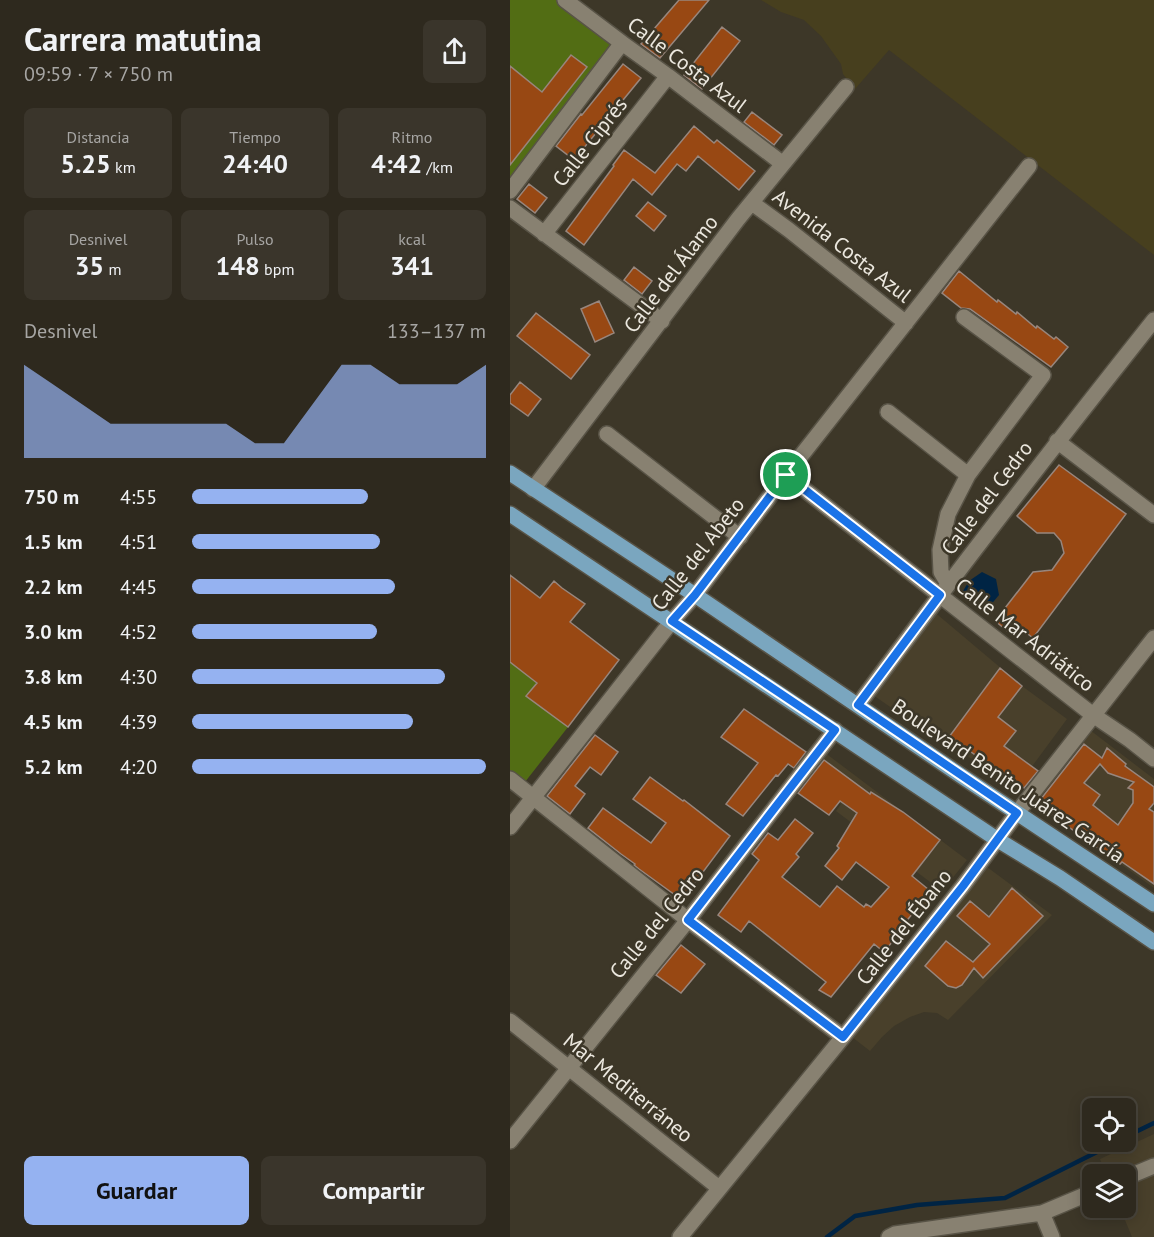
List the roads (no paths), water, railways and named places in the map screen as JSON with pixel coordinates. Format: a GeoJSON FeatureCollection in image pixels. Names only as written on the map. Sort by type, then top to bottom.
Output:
{"type":"FeatureCollection","features":[{"type":"Feature","properties":{"kind":"main road","name":"Boulevard Benito Juárez García"},"geometry":{"type":"LineString","coordinates":[[510,473],[1154,904]]}},
{"type":"Feature","properties":{"kind":"main road"},"geometry":{"type":"LineString","coordinates":[[510,514],[1154,942]]}},
{"type":"Feature","properties":{"kind":"street","name":"Calle Costa Azul"},"geometry":{"type":"LineString","coordinates":[[565,0],[668,75],[783,164]]}},
{"type":"Feature","properties":{"kind":"street"},"geometry":{"type":"LineString","coordinates":[[510,191],[622,43]]}},
{"type":"Feature","properties":{"kind":"street","name":"Calle Ciprés"},"geometry":{"type":"LineString","coordinates":[[544,234],[668,75]]}},
{"type":"Feature","properties":{"kind":"street","name":"Calle del Álamo"},"geometry":{"type":"LineString","coordinates":[[533,489],[752,203],[846,87]]}},
{"type":"Feature","properties":{"kind":"street","name":"Calle del Abeto"},"geometry":{"type":"LineString","coordinates":[[510,827],[695,595],[786,475],[1029,166]]}},
{"type":"Feature","properties":{"kind":"street","name":"Avenida Costa Azul"},"geometry":{"type":"LineString","coordinates":[[752,203],[906,323]]}},
{"type":"Feature","properties":{"kind":"street"},"geometry":{"type":"LineString","coordinates":[[510,208],[662,321]]}},
{"type":"Feature","properties":{"kind":"street"},"geometry":{"type":"LineString","coordinates":[[944,589],[940,550],[948,514],[968,475],[1043,375],[964,317]]}},
{"type":"Feature","properties":{"kind":"street","name":"Calle del Cedro"},"geometry":{"type":"LineString","coordinates":[[858,705],[944,589],[1154,320]]}},
{"type":"Feature","properties":{"kind":"street"},"geometry":{"type":"LineString","coordinates":[[888,412],[968,475]]}},
{"type":"Feature","properties":{"kind":"street"},"geometry":{"type":"LineString","coordinates":[[607,434],[740,537]]}},
{"type":"Feature","properties":{"kind":"street"},"geometry":{"type":"LineString","coordinates":[[1058,441],[1154,515]]}},
{"type":"Feature","properties":{"kind":"street","name":"Calle Mar Adriático"},"geometry":{"type":"LineString","coordinates":[[786,475],[944,589],[1093,715],[1154,759]]}},
{"type":"Feature","properties":{"kind":"street","name":"Calle del Ébano"},"geometry":{"type":"LineString","coordinates":[[680,1237],[843,1037],[1154,638]]}},
{"type":"Feature","properties":{"kind":"street","name":"Calle del Cedro"},"geometry":{"type":"LineString","coordinates":[[510,1141],[688,920],[835,730]]}},
{"type":"Feature","properties":{"kind":"street"},"geometry":{"type":"LineString","coordinates":[[510,779],[688,920],[843,1037]]}},
{"type":"Feature","properties":{"kind":"street","name":"Mar Mediterráneo"},"geometry":{"type":"LineString","coordinates":[[510,1022],[719,1188]]}},
{"type":"Feature","properties":{"kind":"street"},"geometry":{"type":"LineString","coordinates":[[1136,1173],[1154,1166]]}},
{"type":"Feature","properties":{"kind":"street"},"geometry":{"type":"LineString","coordinates":[[888,1237],[1042,1214],[1082,1196]]}},
{"type":"Feature","properties":{"kind":"street"},"geometry":{"type":"LineString","coordinates":[[1042,1214],[1052,1237]]}},
{"type":"Feature","properties":{"kind":"water"},"geometry":{"type":"Polygon","coordinates":[[[982,572],[996,579],[999,595],[989,607],[981,611],[968,600],[963,591],[969,581],[982,572]]]}},
{"type":"Feature","properties":{"kind":"waterway"},"geometry":{"type":"LineString","coordinates":[[1136,1132],[1154,1123]]}},
{"type":"Feature","properties":{"kind":"waterway"},"geometry":{"type":"LineString","coordinates":[[827,1237],[855,1216],[917,1205],[1005,1198],[1097,1152]]}}]}
